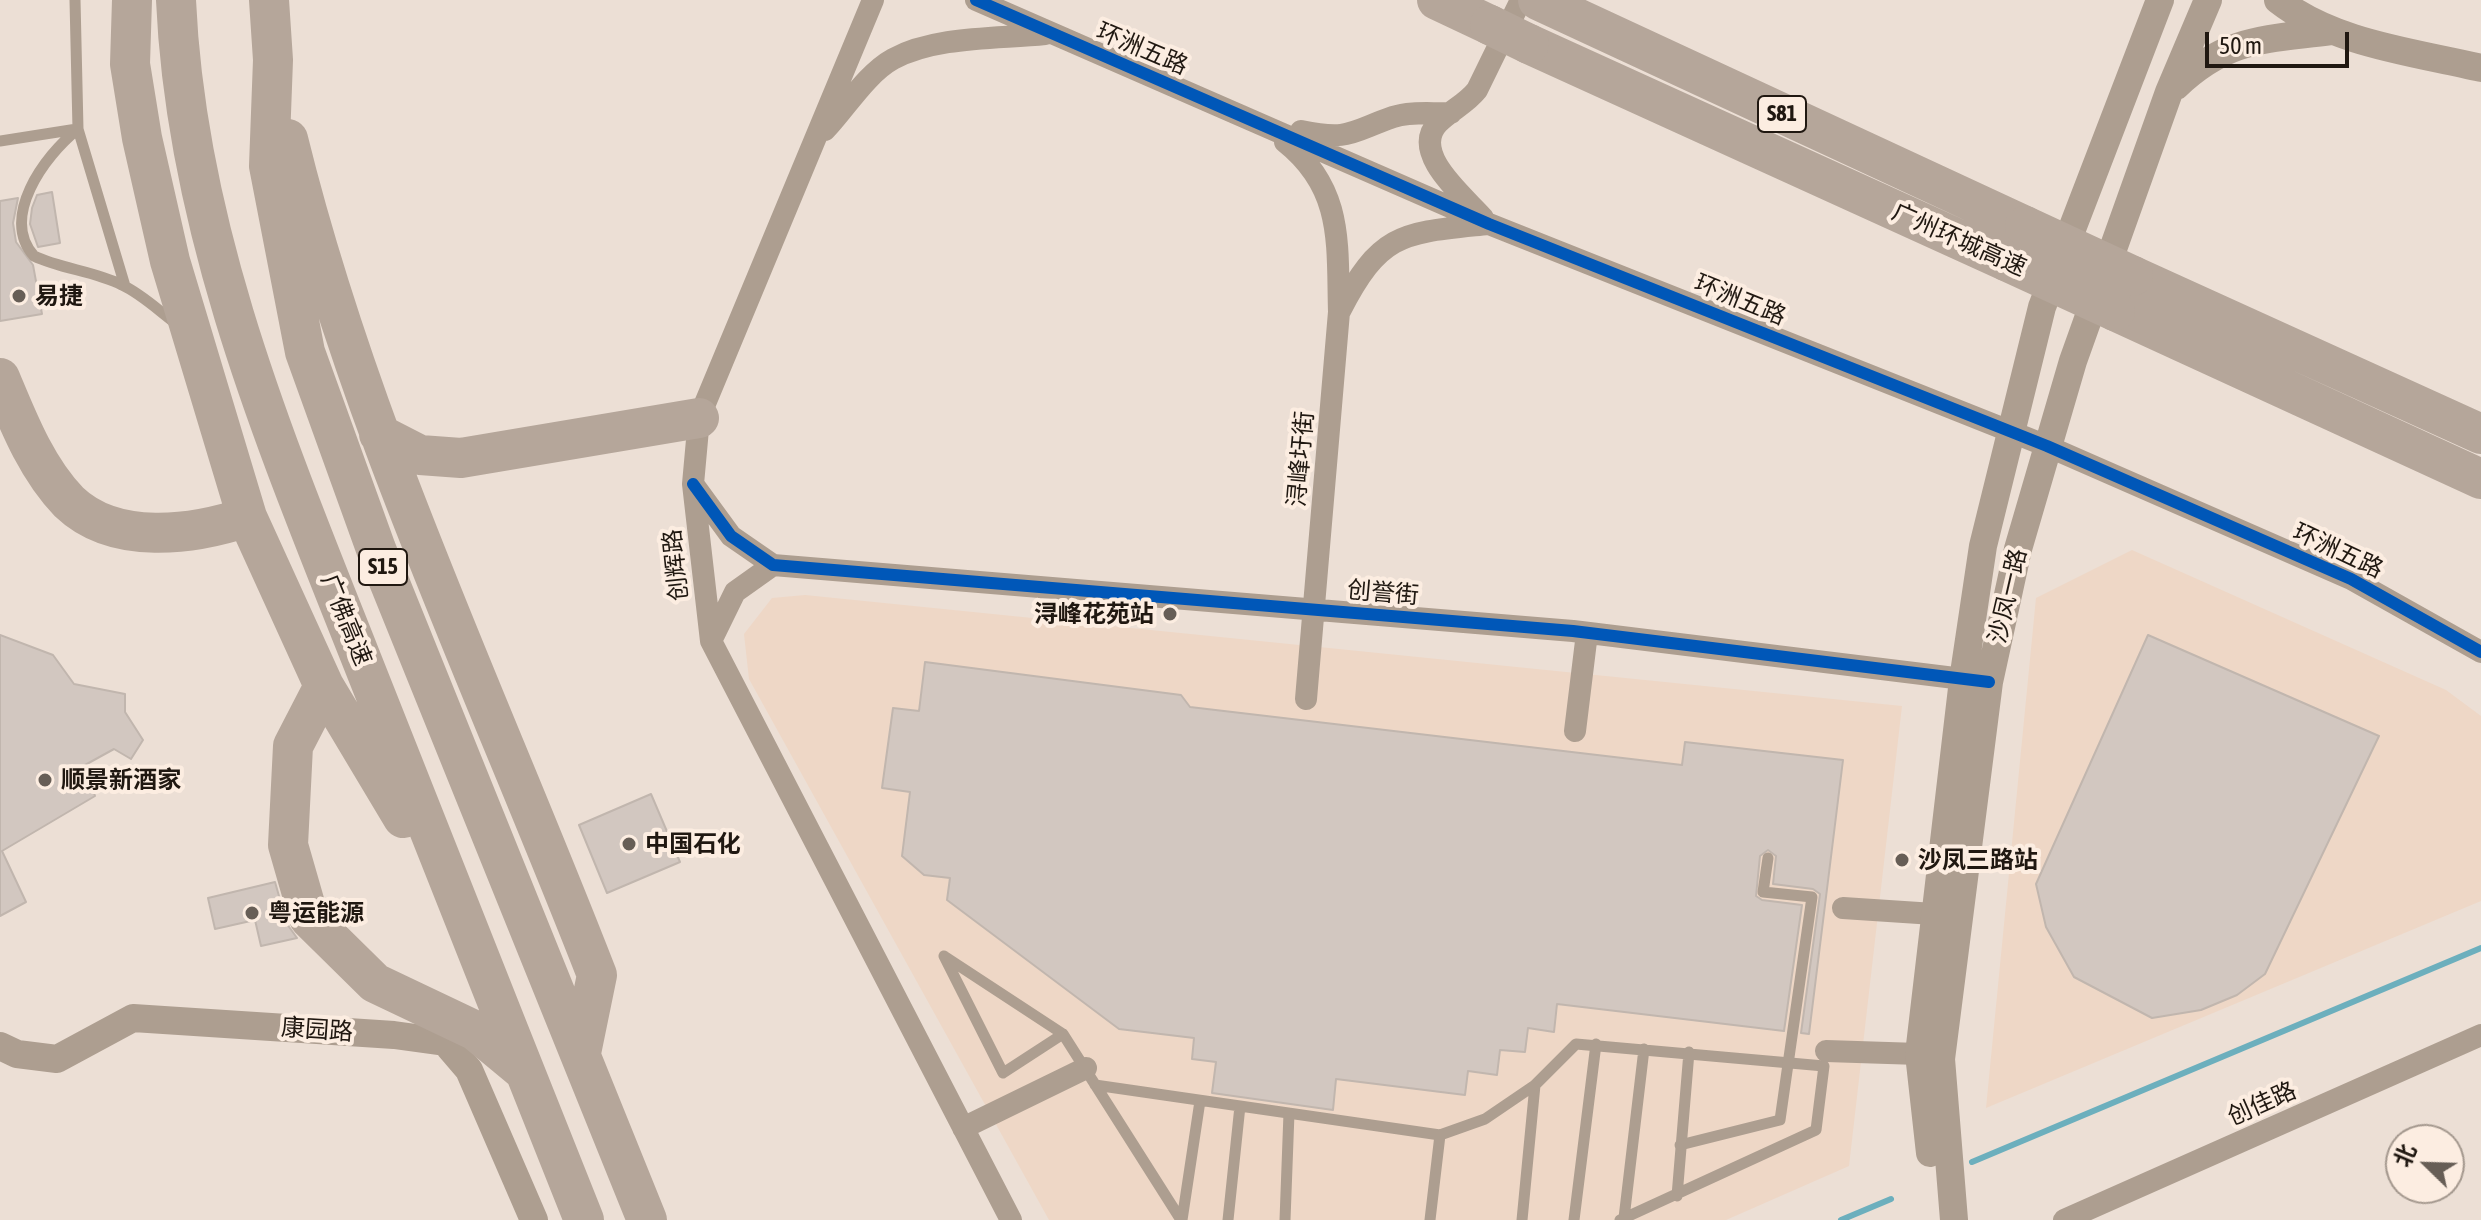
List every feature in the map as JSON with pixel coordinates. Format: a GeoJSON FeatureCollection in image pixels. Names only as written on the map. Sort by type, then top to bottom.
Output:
{"type":"FeatureCollection","features":[{"type":"Feature","properties":{"kind":"highway"},"geometry":{"type":"LineString","coordinates":[[132,0],[130,64],[142,138],[170,261],[247,517],[324,686],[464,919]]}},
{"type":"Feature","properties":{"kind":"highway","name":"广佛高速"},"geometry":{"type":"LineString","coordinates":[[176,0],[179,63],[211,243],[244,353],[584,1220]]}},
{"type":"Feature","properties":{"kind":"highway","name":"广州环城高速"},"geometry":{"type":"LineString","coordinates":[[1437,0],[2006,261],[2124,294],[2470,428]]}},
{"type":"Feature","properties":{"kind":"highway","name":"广州环城高速"},"geometry":{"type":"LineString","coordinates":[[1539,0],[2025,226],[2124,294],[2469,474]]}},
{"type":"Feature","properties":{"kind":"highway","name":"S15"},"geometry":{"type":"LineString","coordinates":[[270,2],[273,60],[269,166],[305,352],[376,549],[647,1220]]}},
{"type":"Feature","properties":{"kind":"highway"},"geometry":{"type":"LineString","coordinates":[[273,60],[297,177],[379,434],[597,975],[581,1053]]}},
{"type":"Feature","properties":{"kind":"highway"},"geometry":{"type":"LineString","coordinates":[[0,378],[23,432],[48,474],[72,504],[86,513],[140,531],[180,533],[214,528],[247,517]]}},
{"type":"Feature","properties":{"kind":"highway"},"geometry":{"type":"LineString","coordinates":[[379,434],[420,455],[461,458],[699,418]]}},
{"type":"Feature","properties":{"kind":"highway"},"geometry":{"type":"LineString","coordinates":[[324,686],[293,746],[288,845],[309,918],[375,983],[476,1031],[525,1072]]}},
{"type":"Feature","properties":{"kind":"street","name":"创辉路"},"geometry":{"type":"LineString","coordinates":[[711,641],[693,484],[699,418],[873,0]]}},
{"type":"Feature","properties":{"kind":"street","name":"环洲五路"},"geometry":{"type":"LineString","coordinates":[[976,0],[1489,224],[2047,446],[2351,579],[2481,652]]}},
{"type":"Feature","properties":{"kind":"street"},"geometry":{"type":"LineString","coordinates":[[1489,224],[1432,155],[1431,135],[1436,124],[1477,90],[1521,0]]}},
{"type":"Feature","properties":{"kind":"street","name":"沙凤一路"},"geometry":{"type":"LineString","coordinates":[[1954,1220],[1941,1059],[1976,681],[1983,546],[2009,430],[2042,307],[2160,0]]}},
{"type":"Feature","properties":{"kind":"street","name":"沙凤一路"},"geometry":{"type":"LineString","coordinates":[[1938,1220],[1919,1054],[1934,914],[1976,681],[2073,361],[2169,92],[2208,0]]}},
{"type":"Feature","properties":{"kind":"street"},"geometry":{"type":"LineString","coordinates":[[2278,0],[2302,17],[2333,31],[2481,68]]}},
{"type":"Feature","properties":{"kind":"street"},"geometry":{"type":"LineString","coordinates":[[2169,92],[2202,62],[2221,51],[2241,44],[2333,31]]}},
{"type":"Feature","properties":{"kind":"street"},"geometry":{"type":"LineString","coordinates":[[813,143],[870,78],[892,59],[946,44],[1048,34]]}},
{"type":"Feature","properties":{"kind":"street"},"geometry":{"type":"LineString","coordinates":[[1259,122],[1333,137],[1358,134],[1393,117],[1451,113]]}},
{"type":"Feature","properties":{"kind":"street","name":"浔峰圩街"},"geometry":{"type":"LineString","coordinates":[[1259,122],[1304,158],[1317,173],[1336,223],[1339,312],[1306,699]]}},
{"type":"Feature","properties":{"kind":"street"},"geometry":{"type":"LineString","coordinates":[[1339,312],[1360,272],[1401,238],[1416,233],[1489,224]]}},
{"type":"Feature","properties":{"kind":"street"},"geometry":{"type":"LineString","coordinates":[[693,484],[731,536],[773,565],[735,592],[711,641],[1011,1220]]}},
{"type":"Feature","properties":{"kind":"street","name":"创誉街"},"geometry":{"type":"LineString","coordinates":[[773,565],[1587,633],[1976,681]]}},
{"type":"Feature","properties":{"kind":"street"},"geometry":{"type":"LineString","coordinates":[[1575,731],[1587,633]]}},
{"type":"Feature","properties":{"kind":"street"},"geometry":{"type":"LineString","coordinates":[[1843,908],[1934,914]]}},
{"type":"Feature","properties":{"kind":"street","name":"康园路"},"geometry":{"type":"LineString","coordinates":[[0,1046],[17,1054],[57,1059],[133,1018],[394,1035],[445,1042],[469,1070],[534,1220]]}},
{"type":"Feature","properties":{"kind":"street","name":"创佳路"},"geometry":{"type":"LineString","coordinates":[[2064,1220],[2481,1035]]}},
{"type":"Feature","properties":{"kind":"street"},"geometry":{"type":"LineString","coordinates":[[1826,1051],[1919,1054]]}},
{"type":"Feature","properties":{"kind":"street"},"geometry":{"type":"LineString","coordinates":[[963,1128],[1090,1076]]}},
{"type":"Feature","properties":{"kind":"lane"},"geometry":{"type":"LineString","coordinates":[[75,0],[78,129],[125,286]]}},
{"type":"Feature","properties":{"kind":"lane"},"geometry":{"type":"LineString","coordinates":[[0,141],[78,129]]}},
{"type":"Feature","properties":{"kind":"lane"},"geometry":{"type":"LineString","coordinates":[[26,170],[78,129]]}},
{"type":"Feature","properties":{"kind":"lane"},"geometry":{"type":"LineString","coordinates":[[7,235],[32,256],[125,286],[195,337]]}},
{"type":"Feature","properties":{"kind":"lane"},"geometry":{"type":"LineString","coordinates":[[1680,1145],[1780,1120],[1812,897],[1763,892],[1768,858]]}},
{"type":"Feature","properties":{"kind":"lane"},"geometry":{"type":"LineString","coordinates":[[1063,1034],[1003,1073],[944,956],[1063,1034],[1182,1220]]}},
{"type":"Feature","properties":{"kind":"lane"},"geometry":{"type":"LineString","coordinates":[[1090,1076],[1200,1101],[1440,1135],[1485,1119],[1535,1085],[1576,1044],[1824,1066],[1816,1130],[1622,1219]]}},
{"type":"Feature","properties":{"kind":"lane"},"geometry":{"type":"LineString","coordinates":[[1574,1220],[1596,1044]]}},
{"type":"Feature","properties":{"kind":"lane"},"geometry":{"type":"LineString","coordinates":[[1622,1219],[1644,1049]]}},
{"type":"Feature","properties":{"kind":"lane"},"geometry":{"type":"LineString","coordinates":[[1677,1196],[1689,1052]]}},
{"type":"Feature","properties":{"kind":"lane"},"geometry":{"type":"LineString","coordinates":[[1522,1220],[1535,1085]]}},
{"type":"Feature","properties":{"kind":"lane"},"geometry":{"type":"LineString","coordinates":[[1182,1220],[1200,1101]]}},
{"type":"Feature","properties":{"kind":"lane"},"geometry":{"type":"LineString","coordinates":[[1228,1220],[1240,1106]]}},
{"type":"Feature","properties":{"kind":"lane"},"geometry":{"type":"LineString","coordinates":[[1285,1220],[1289,1113]]}},
{"type":"Feature","properties":{"kind":"lane"},"geometry":{"type":"LineString","coordinates":[[1430,1220],[1440,1135]]}},
{"type":"Feature","properties":{"kind":"shaded area"},"geometry":{"type":"Polygon","coordinates":[[[2132,550],[2446,690],[2481,716],[2481,901],[1986,1108],[2036,598],[2132,550]]]}},
{"type":"Feature","properties":{"kind":"shaded area"},"geometry":{"type":"Polygon","coordinates":[[[805,595],[1902,706],[1849,1166],[1726,1220],[1049,1220],[749,679],[744,634],[772,598],[805,595]]]}},
{"type":"Feature","properties":{"kind":"building"},"geometry":{"type":"Polygon","coordinates":[[[52,192],[60,243],[38,247],[30,224],[32,208],[37,195],[52,192]]]}},
{"type":"Feature","properties":{"kind":"building"},"geometry":{"type":"Polygon","coordinates":[[[18,198],[13,223],[16,242],[33,265],[42,314],[0,321],[0,201],[18,198]]]}},
{"type":"Feature","properties":{"kind":"building","name":"顺景新酒家"},"geometry":{"type":"Polygon","coordinates":[[[0,635],[53,655],[74,684],[125,694],[125,712],[143,740],[131,759],[114,749],[85,765],[95,796],[2,851],[26,902],[0,916],[0,635]]]}},
{"type":"Feature","properties":{"kind":"building"},"geometry":{"type":"Polygon","coordinates":[[[2148,635],[2379,736],[2265,974],[2237,995],[2201,1010],[2152,1018],[2074,977],[2046,927],[2036,884],[2148,635]]]}},
{"type":"Feature","properties":{"kind":"building"},"geometry":{"type":"Polygon","coordinates":[[[925,662],[1181,695],[1190,707],[1682,765],[1685,742],[1843,760],[1809,1034],[1801,1033],[1820,894],[1813,889],[1773,884],[1776,856],[1768,850],[1760,856],[1756,896],[1762,900],[1802,905],[1784,1031],[1557,1004],[1554,1032],[1528,1028],[1525,1052],[1500,1050],[1497,1075],[1468,1071],[1465,1095],[1336,1079],[1333,1110],[1212,1093],[1216,1062],[1192,1059],[1194,1038],[1119,1029],[947,900],[950,878],[924,875],[902,856],[910,792],[882,788],[893,708],[919,711],[925,662]]]}},
{"type":"Feature","properties":{"kind":"building","name":"中国石化"},"geometry":{"type":"Polygon","coordinates":[[[651,794],[680,862],[607,893],[579,825],[651,794]]]}},
{"type":"Feature","properties":{"kind":"building","name":"粤运能源"},"geometry":{"type":"Polygon","coordinates":[[[275,882],[287,924],[297,938],[261,946],[255,920],[215,929],[208,898],[275,882]]]}},
{"type":"Feature","properties":{"kind":"waterway"},"geometry":{"type":"LineString","coordinates":[[1972,1162],[2481,948]]}},
{"type":"Feature","properties":{"kind":"waterway"},"geometry":{"type":"LineString","coordinates":[[1841,1220],[1891,1199]]}},
{"type":"Feature","properties":{"kind":"cycle path"},"geometry":{"type":"LineString","coordinates":[[976,0],[1489,224],[2047,446],[2351,579],[2481,652]]}},
{"type":"Feature","properties":{"kind":"cycle path"},"geometry":{"type":"LineString","coordinates":[[693,484],[731,536],[773,565],[1573,631],[1989,682]]}},
{"type":"Feature","properties":{"kind":"place","name":"易捷"},"geometry":{"type":"Point","coordinates":[19,296]}},
{"type":"Feature","properties":{"kind":"place","name":"浔峰花苑站"},"geometry":{"type":"Point","coordinates":[1170,614]}},
{"type":"Feature","properties":{"kind":"place","name":"顺景新酒家"},"geometry":{"type":"Point","coordinates":[45,780]}},
{"type":"Feature","properties":{"kind":"place","name":"中国石化"},"geometry":{"type":"Point","coordinates":[629,844]}},
{"type":"Feature","properties":{"kind":"place","name":"沙凤三路站"},"geometry":{"type":"Point","coordinates":[1902,860]}},
{"type":"Feature","properties":{"kind":"place","name":"粤运能源"},"geometry":{"type":"Point","coordinates":[252,913]}}]}
